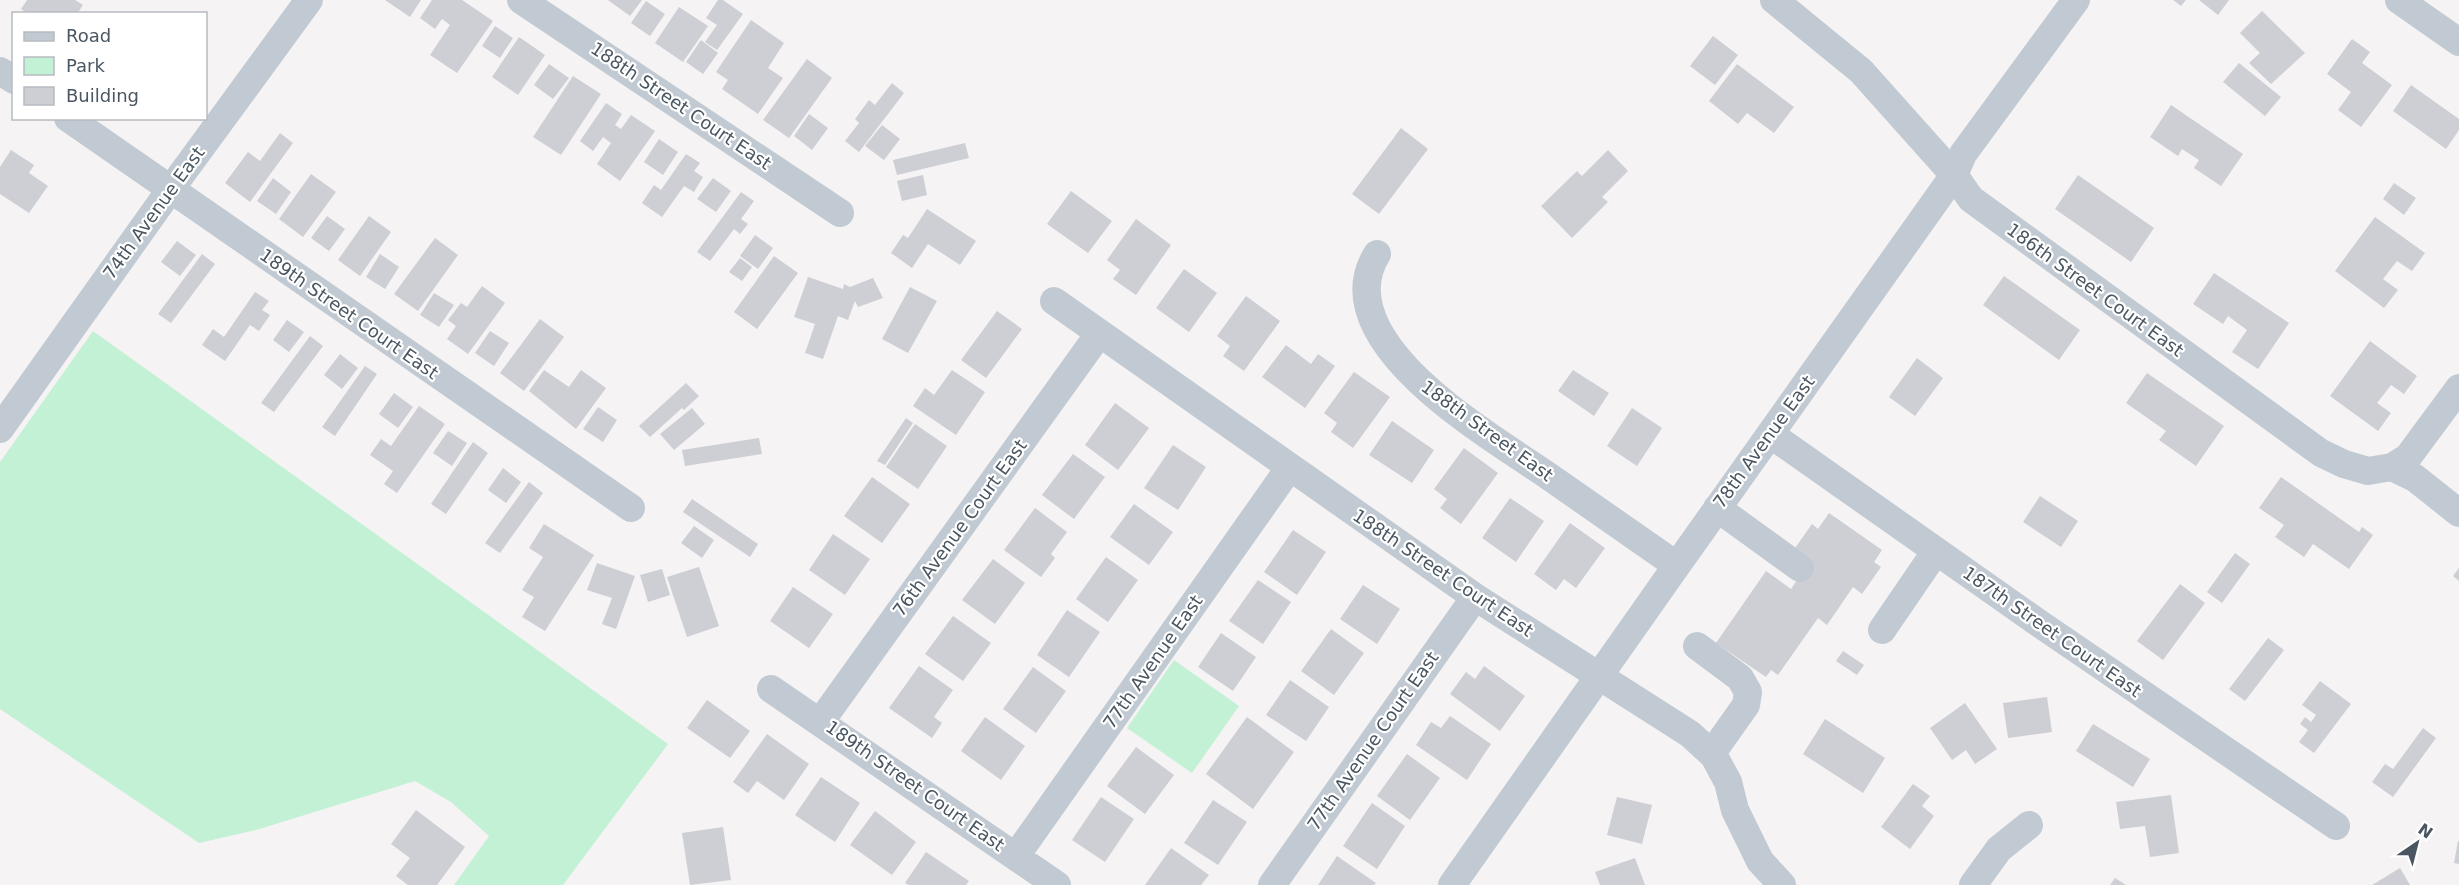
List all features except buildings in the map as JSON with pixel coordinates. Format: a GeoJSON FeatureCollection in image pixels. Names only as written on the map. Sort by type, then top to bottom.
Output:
{"type":"FeatureCollection","features":[{"type":"Feature","properties":{"kind":"street","name":"74th Avenue East"},"geometry":{"type":"LineString","coordinates":[[0,429],[309,0]]}},
{"type":"Feature","properties":{"kind":"street","name":"188th Street Court East"},"geometry":{"type":"LineString","coordinates":[[521,0],[840,213]]}},
{"type":"Feature","properties":{"kind":"street","name":"186th Street Court East"},"geometry":{"type":"LineString","coordinates":[[1774,0],[1861,72],[1954,175],[1971,199],[2321,453],[2344,464],[2368,471],[2391,467]]}},
{"type":"Feature","properties":{"kind":"street","name":"78th Avenue East"},"geometry":{"type":"LineString","coordinates":[[1452,885],[1717,507],[1954,175],[1963,154],[2076,0]]}},
{"type":"Feature","properties":{"kind":"street"},"geometry":{"type":"LineString","coordinates":[[2399,0],[2459,42]]}},
{"type":"Feature","properties":{"kind":"street","name":"189th Street Court East"},"geometry":{"type":"LineString","coordinates":[[71,120],[631,508]]}},
{"type":"Feature","properties":{"kind":"street","name":"188th Street East"},"geometry":{"type":"LineString","coordinates":[[1377,254],[1369,266],[1365,283],[1369,309],[1393,354],[1415,378],[1503,445],[1676,565]]}},
{"type":"Feature","properties":{"kind":"street","name":"188th Street Court East"},"geometry":{"type":"LineString","coordinates":[[1054,301],[1475,597],[1690,734],[1712,753],[1728,782],[1735,810],[1760,861],[1782,885]]}},
{"type":"Feature","properties":{"kind":"street","name":"76th Avenue Court East"},"geometry":{"type":"LineString","coordinates":[[821,721],[1099,334]]}},
{"type":"Feature","properties":{"kind":"street"},"geometry":{"type":"LineString","coordinates":[[2391,467],[2408,457],[2459,388]]}},
{"type":"Feature","properties":{"kind":"street","name":"187th Street Court East"},"geometry":{"type":"LineString","coordinates":[[1770,434],[2336,826]]}},
{"type":"Feature","properties":{"kind":"street"},"geometry":{"type":"LineString","coordinates":[[2391,467],[2415,478],[2459,513]]}},
{"type":"Feature","properties":{"kind":"street","name":"77th Avenue East"},"geometry":{"type":"LineString","coordinates":[[1016,856],[1290,468]]}},
{"type":"Feature","properties":{"kind":"street"},"geometry":{"type":"LineString","coordinates":[[1717,507],[1800,568]]}},
{"type":"Feature","properties":{"kind":"street"},"geometry":{"type":"LineString","coordinates":[[1882,630],[1936,551]]}},
{"type":"Feature","properties":{"kind":"street","name":"77th Avenue Court East"},"geometry":{"type":"LineString","coordinates":[[1272,885],[1475,597]]}},
{"type":"Feature","properties":{"kind":"street"},"geometry":{"type":"LineString","coordinates":[[1697,646],[1740,678],[1748,692],[1746,705],[1712,753]]}},
{"type":"Feature","properties":{"kind":"street","name":"189th Street Court East"},"geometry":{"type":"LineString","coordinates":[[771,689],[821,721],[1056,885]]}},
{"type":"Feature","properties":{"kind":"street"},"geometry":{"type":"LineString","coordinates":[[1973,885],[1999,849],[2029,825]]}},
{"type":"Feature","properties":{"kind":"green space"},"geometry":{"type":"Polygon","coordinates":[[[93,331],[668,744],[563,885],[454,885],[489,836],[451,802],[415,781],[256,830],[199,843],[0,709],[0,462],[93,331]]]}},
{"type":"Feature","properties":{"kind":"green space"},"geometry":{"type":"Polygon","coordinates":[[[1174,660],[1239,706],[1192,773],[1127,728],[1174,660]]]}}]}
